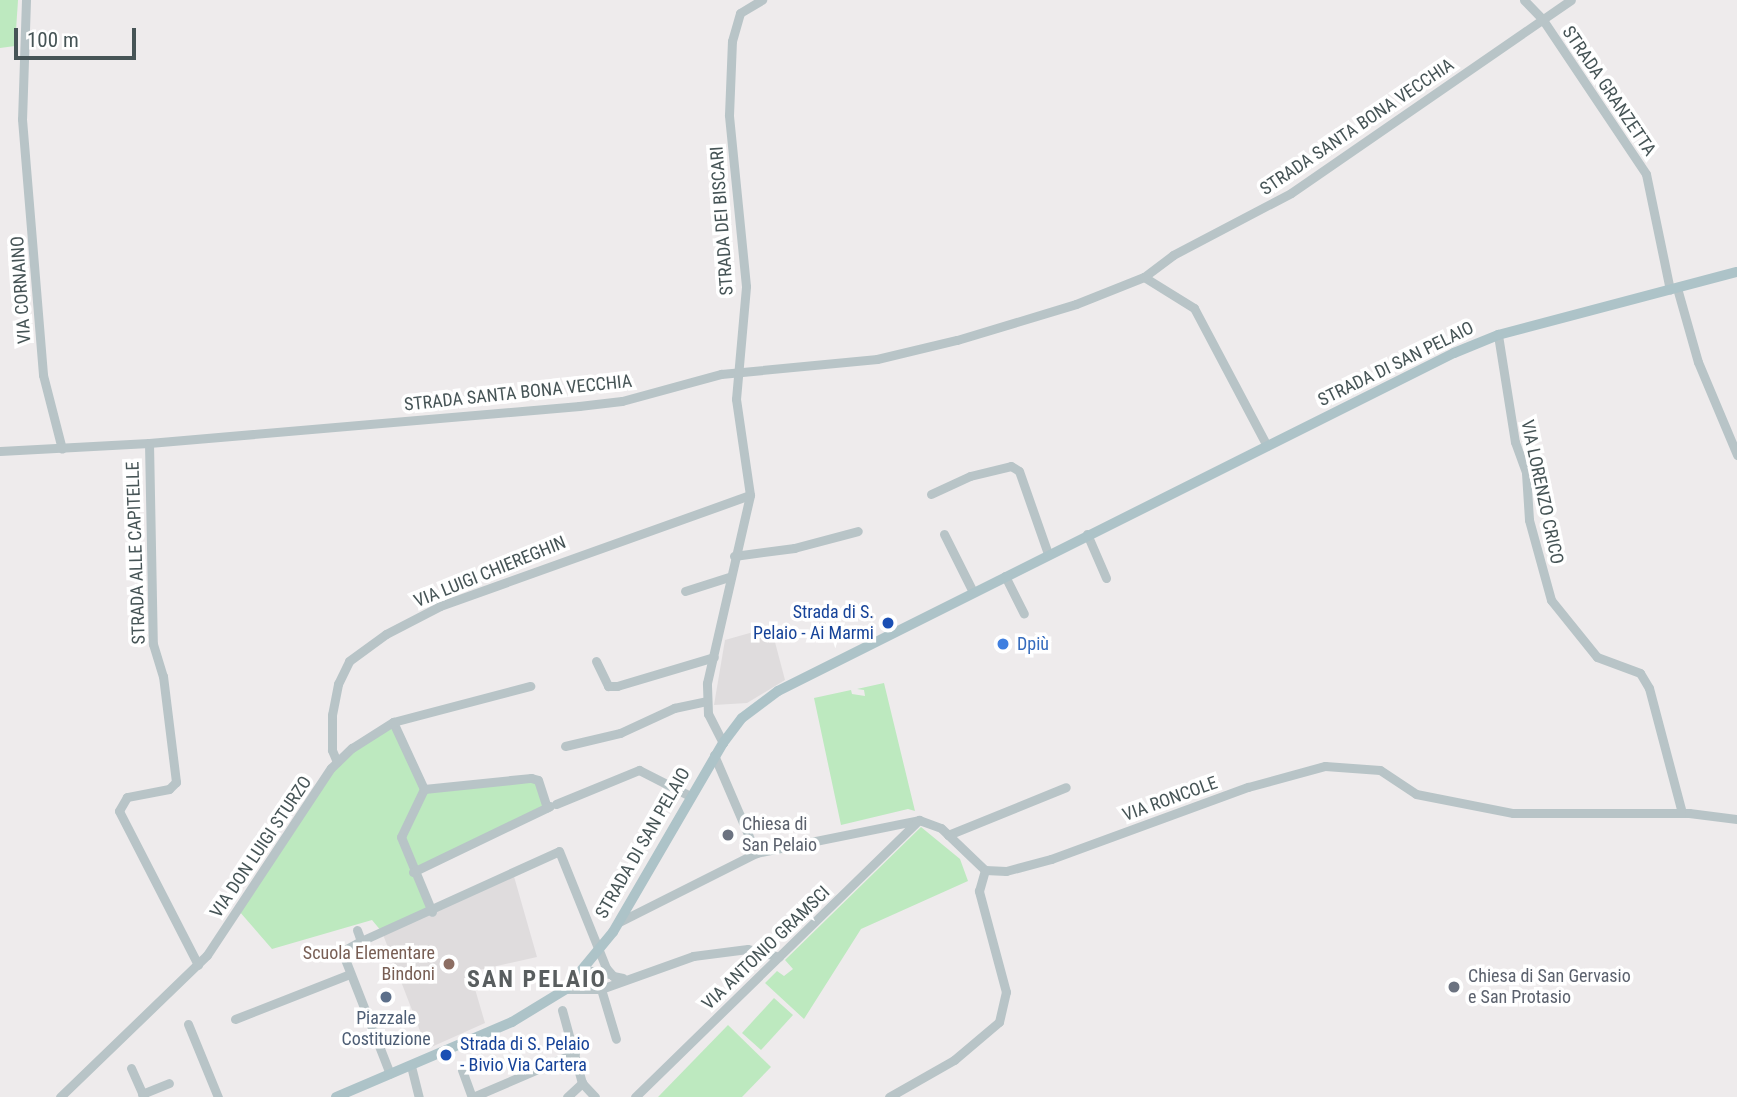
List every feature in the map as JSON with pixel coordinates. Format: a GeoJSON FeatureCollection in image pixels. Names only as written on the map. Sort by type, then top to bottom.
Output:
{"type":"FeatureCollection","features":[{"type":"Feature","properties":{"kind":"main road","name":"STRADA DI SAN PELAIO"},"geometry":{"type":"LineString","coordinates":[[336,1097],[528,1015],[566,989],[601,950],[619,922],[714,755],[742,718],[778,691],[1087,534],[1498,335],[1737,272]]}},
{"type":"Feature","properties":{"kind":"street","name":"VIA CORNAINO"},"geometry":{"type":"LineString","coordinates":[[26,0],[22,120],[43,375],[62,449]]}},
{"type":"Feature","properties":{"kind":"street","name":"STRADA DEI BISCARI"},"geometry":{"type":"LineString","coordinates":[[750,495],[735,372],[746,286],[729,114],[732,41],[740,13],[762,0]]}},
{"type":"Feature","properties":{"kind":"street","name":"STRADA GRANZETTA"},"geometry":{"type":"LineString","coordinates":[[1524,0],[1543,20],[1646,174],[1674,289],[1698,362],[1737,455]]}},
{"type":"Feature","properties":{"kind":"street","name":"STRADA SANTA BONA VECCHIA"},"geometry":{"type":"LineString","coordinates":[[0,451],[149,443],[611,402],[735,372],[877,359],[1076,304],[1144,277],[1173,255],[1291,194],[1571,0]]}},
{"type":"Feature","properties":{"kind":"street"},"geometry":{"type":"LineString","coordinates":[[1144,277],[1194,308],[1267,446]]}},
{"type":"Feature","properties":{"kind":"street","name":"VIA LORENZO CRICO"},"geometry":{"type":"LineString","coordinates":[[1498,335],[1515,442],[1526,473],[1529,520],[1551,600],[1597,657],[1640,673],[1649,688],[1682,813]]}},
{"type":"Feature","properties":{"kind":"street","name":"STRADA ALLE CAPITELLE"},"geometry":{"type":"LineString","coordinates":[[149,443],[151,624],[170,729],[173,786],[127,797],[119,811],[198,965]]}},
{"type":"Feature","properties":{"kind":"street"},"geometry":{"type":"LineString","coordinates":[[931,494],[970,476],[1011,466],[1019,471],[1048,554]]}},
{"type":"Feature","properties":{"kind":"street"},"geometry":{"type":"LineString","coordinates":[[723,743],[713,730],[706,701],[729,577],[750,495]]}},
{"type":"Feature","properties":{"kind":"street","name":"VIA LUIGI CHIEREGHIN"},"geometry":{"type":"LineString","coordinates":[[337,762],[332,750],[332,715],[338,684],[349,661],[386,634],[440,606],[750,495]]}},
{"type":"Feature","properties":{"kind":"street"},"geometry":{"type":"LineString","coordinates":[[734,556],[794,548],[859,531]]}},
{"type":"Feature","properties":{"kind":"street"},"geometry":{"type":"LineString","coordinates":[[944,534],[973,592]]}},
{"type":"Feature","properties":{"kind":"street"},"geometry":{"type":"LineString","coordinates":[[1087,534],[1106,578]]}},
{"type":"Feature","properties":{"kind":"street"},"geometry":{"type":"LineString","coordinates":[[1004,576],[1024,614]]}},
{"type":"Feature","properties":{"kind":"street"},"geometry":{"type":"LineString","coordinates":[[685,591],[729,577]]}},
{"type":"Feature","properties":{"kind":"street"},"geometry":{"type":"LineString","coordinates":[[596,662],[608,686],[617,686],[714,657]]}},
{"type":"Feature","properties":{"kind":"street","name":"VIA DON LUIGI STURZO"},"geometry":{"type":"LineString","coordinates":[[60,1097],[198,965],[246,900],[337,762],[393,722],[530,686]]}},
{"type":"Feature","properties":{"kind":"street"},"geometry":{"type":"LineString","coordinates":[[565,746],[620,733],[674,708],[706,701]]}},
{"type":"Feature","properties":{"kind":"street"},"geometry":{"type":"LineString","coordinates":[[393,722],[424,789]]}},
{"type":"Feature","properties":{"kind":"street"},"geometry":{"type":"LineString","coordinates":[[714,755],[756,853]]}},
{"type":"Feature","properties":{"kind":"street","name":"VIA RONCOLE"},"geometry":{"type":"LineString","coordinates":[[985,870],[1006,871],[1051,859],[1248,787],[1325,766],[1380,770],[1416,794],[1513,813],[1682,813],[1737,819]]}},
{"type":"Feature","properties":{"kind":"street"},"geometry":{"type":"LineString","coordinates":[[413,872],[551,806],[639,770],[690,796]]}},
{"type":"Feature","properties":{"kind":"street"},"geometry":{"type":"LineString","coordinates":[[424,789],[531,778],[538,780],[551,806]]}},
{"type":"Feature","properties":{"kind":"street"},"geometry":{"type":"LineString","coordinates":[[948,835],[1066,787]]}},
{"type":"Feature","properties":{"kind":"street"},"geometry":{"type":"LineString","coordinates":[[424,789],[401,837],[413,872],[432,912]]}},
{"type":"Feature","properties":{"kind":"street"},"geometry":{"type":"LineString","coordinates":[[619,922],[756,853],[919,820],[948,835],[985,870],[979,891],[1006,992],[999,1021],[954,1060],[890,1097]]}},
{"type":"Feature","properties":{"kind":"street","name":"VIA ANTONIO GRAMSCI"},"geometry":{"type":"LineString","coordinates":[[635,1097],[919,820]]}},
{"type":"Feature","properties":{"kind":"street"},"geometry":{"type":"LineString","coordinates":[[390,1074],[350,974],[345,950],[559,851],[611,975]]}},
{"type":"Feature","properties":{"kind":"street"},"geometry":{"type":"LineString","coordinates":[[629,905],[643,912]]}},
{"type":"Feature","properties":{"kind":"street"},"geometry":{"type":"LineString","coordinates":[[357,930],[361,941]]}},
{"type":"Feature","properties":{"kind":"street"},"geometry":{"type":"LineString","coordinates":[[566,989],[601,989],[623,978],[693,956],[748,949],[779,957]]}},
{"type":"Feature","properties":{"kind":"street"},"geometry":{"type":"LineString","coordinates":[[585,970],[623,978]]}},
{"type":"Feature","properties":{"kind":"street"},"geometry":{"type":"LineString","coordinates":[[235,1019],[350,974]]}},
{"type":"Feature","properties":{"kind":"street"},"geometry":{"type":"LineString","coordinates":[[601,989],[616,1039]]}},
{"type":"Feature","properties":{"kind":"street"},"geometry":{"type":"LineString","coordinates":[[562,1010],[582,1083],[595,1097]]}},
{"type":"Feature","properties":{"kind":"street"},"geometry":{"type":"LineString","coordinates":[[188,1024],[218,1097]]}},
{"type":"Feature","properties":{"kind":"street"},"geometry":{"type":"LineString","coordinates":[[462,1070],[472,1097],[575,1053]]}},
{"type":"Feature","properties":{"kind":"street"},"geometry":{"type":"LineString","coordinates":[[411,1066],[419,1097]]}},
{"type":"Feature","properties":{"kind":"street"},"geometry":{"type":"LineString","coordinates":[[131,1068],[143,1095],[169,1083]]}},
{"type":"Feature","properties":{"kind":"street"},"geometry":{"type":"LineString","coordinates":[[568,1097],[582,1083]]}},
{"type":"Feature","properties":{"kind":"shaded area"},"geometry":{"type":"Polygon","coordinates":[[[771,627],[785,680],[747,703],[714,705],[725,640],[771,627]]]}},
{"type":"Feature","properties":{"kind":"shaded area","name":"Scuola Elementare Bindoni"},"geometry":{"type":"Polygon","coordinates":[[[513,873],[537,957],[470,972],[485,1023],[427,1049],[382,932],[513,873]]]}},
{"type":"Feature","properties":{"kind":"green space"},"geometry":{"type":"Polygon","coordinates":[[[0,0],[18,0],[15,46],[0,48],[0,0]]]}},
{"type":"Feature","properties":{"kind":"green space"},"geometry":{"type":"Polygon","coordinates":[[[884,683],[915,811],[908,809],[841,825],[814,698],[851,690],[852,694],[865,696],[864,690],[857,689],[884,683]]]}},
{"type":"Feature","properties":{"kind":"green space"},"geometry":{"type":"Polygon","coordinates":[[[393,722],[424,789],[538,780],[547,808],[414,872],[432,912],[382,932],[372,920],[272,949],[239,911],[331,768],[393,722]]]}},
{"type":"Feature","properties":{"kind":"green space"},"geometry":{"type":"Polygon","coordinates":[[[921,827],[960,859],[968,881],[861,929],[804,1019],[765,983],[777,971],[784,976],[793,969],[785,960],[921,827]]]}},
{"type":"Feature","properties":{"kind":"green space"},"geometry":{"type":"Polygon","coordinates":[[[774,998],[793,1015],[761,1050],[742,1033],[774,998]]]}},
{"type":"Feature","properties":{"kind":"green space"},"geometry":{"type":"Polygon","coordinates":[[[728,1025],[771,1067],[742,1097],[658,1097],[728,1025]]]}},
{"type":"Feature","properties":{"kind":"place","name":"Strada di S. Pelaio - Ai Marmi"},"geometry":{"type":"Point","coordinates":[888,623]}},
{"type":"Feature","properties":{"kind":"place","name":"Dpiù"},"geometry":{"type":"Point","coordinates":[1003,644]}},
{"type":"Feature","properties":{"kind":"place","name":"Chiesa di San Pelaio"},"geometry":{"type":"Point","coordinates":[728,835]}},
{"type":"Feature","properties":{"kind":"place","name":"Scuola Elementare Bindoni"},"geometry":{"type":"Point","coordinates":[449,964]}},
{"type":"Feature","properties":{"kind":"place","name":"Chiesa di San Gervasio e San Protasio"},"geometry":{"type":"Point","coordinates":[1454,987]}},
{"type":"Feature","properties":{"kind":"place","name":"Piazzale Costituzione"},"geometry":{"type":"Point","coordinates":[386,997]}},
{"type":"Feature","properties":{"kind":"place","name":"Strada di S. Pelaio - Bivio Via Cartera"},"geometry":{"type":"Point","coordinates":[446,1055]}},
{"type":"Feature","properties":{"kind":"district","name":"SAN PELAIO"},"geometry":{"type":"Point","coordinates":[537,980]}}]}
